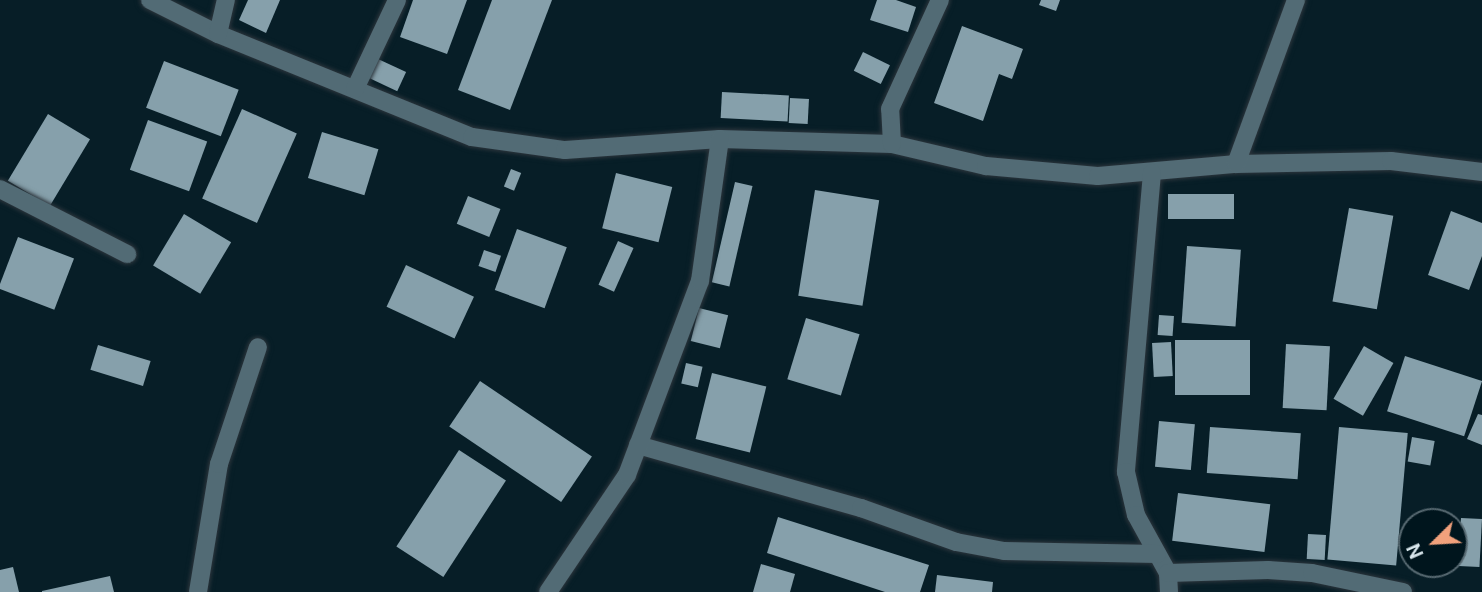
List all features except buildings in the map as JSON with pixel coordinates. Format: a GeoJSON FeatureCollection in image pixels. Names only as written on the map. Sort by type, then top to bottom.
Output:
{"type":"FeatureCollection","features":[{"type":"Feature","properties":{"kind":"street"},"geometry":{"type":"LineString","coordinates":[[150,0],[218,34],[472,137],[565,150],[720,139],[892,144],[986,166],[1098,177],[1236,164],[1391,161],[1482,173]]}},
{"type":"Feature","properties":{"kind":"street"},"geometry":{"type":"LineString","coordinates":[[218,34],[226,0]]}},
{"type":"Feature","properties":{"kind":"street"},"geometry":{"type":"LineString","coordinates":[[355,89],[397,0]]}},
{"type":"Feature","properties":{"kind":"street"},"geometry":{"type":"LineString","coordinates":[[892,144],[890,108],[940,0]]}},
{"type":"Feature","properties":{"kind":"street"},"geometry":{"type":"LineString","coordinates":[[1236,164],[1296,0]]}},
{"type":"Feature","properties":{"kind":"street"},"geometry":{"type":"LineString","coordinates":[[548,592],[627,475],[700,281],[720,139]]}},
{"type":"Feature","properties":{"kind":"street"},"geometry":{"type":"LineString","coordinates":[[1152,173],[1126,472],[1136,514],[1168,573],[1169,592]]}},
{"type":"Feature","properties":{"kind":"street"},"geometry":{"type":"LineString","coordinates":[[0,189],[127,254]]}},
{"type":"Feature","properties":{"kind":"street"},"geometry":{"type":"LineString","coordinates":[[198,592],[219,464],[258,347]]}},
{"type":"Feature","properties":{"kind":"street"},"geometry":{"type":"LineString","coordinates":[[638,445],[861,508],[956,542],[1004,551],[1157,554]]}},
{"type":"Feature","properties":{"kind":"street"},"geometry":{"type":"LineString","coordinates":[[1168,573],[1268,570],[1312,573],[1403,592]]}}]}
